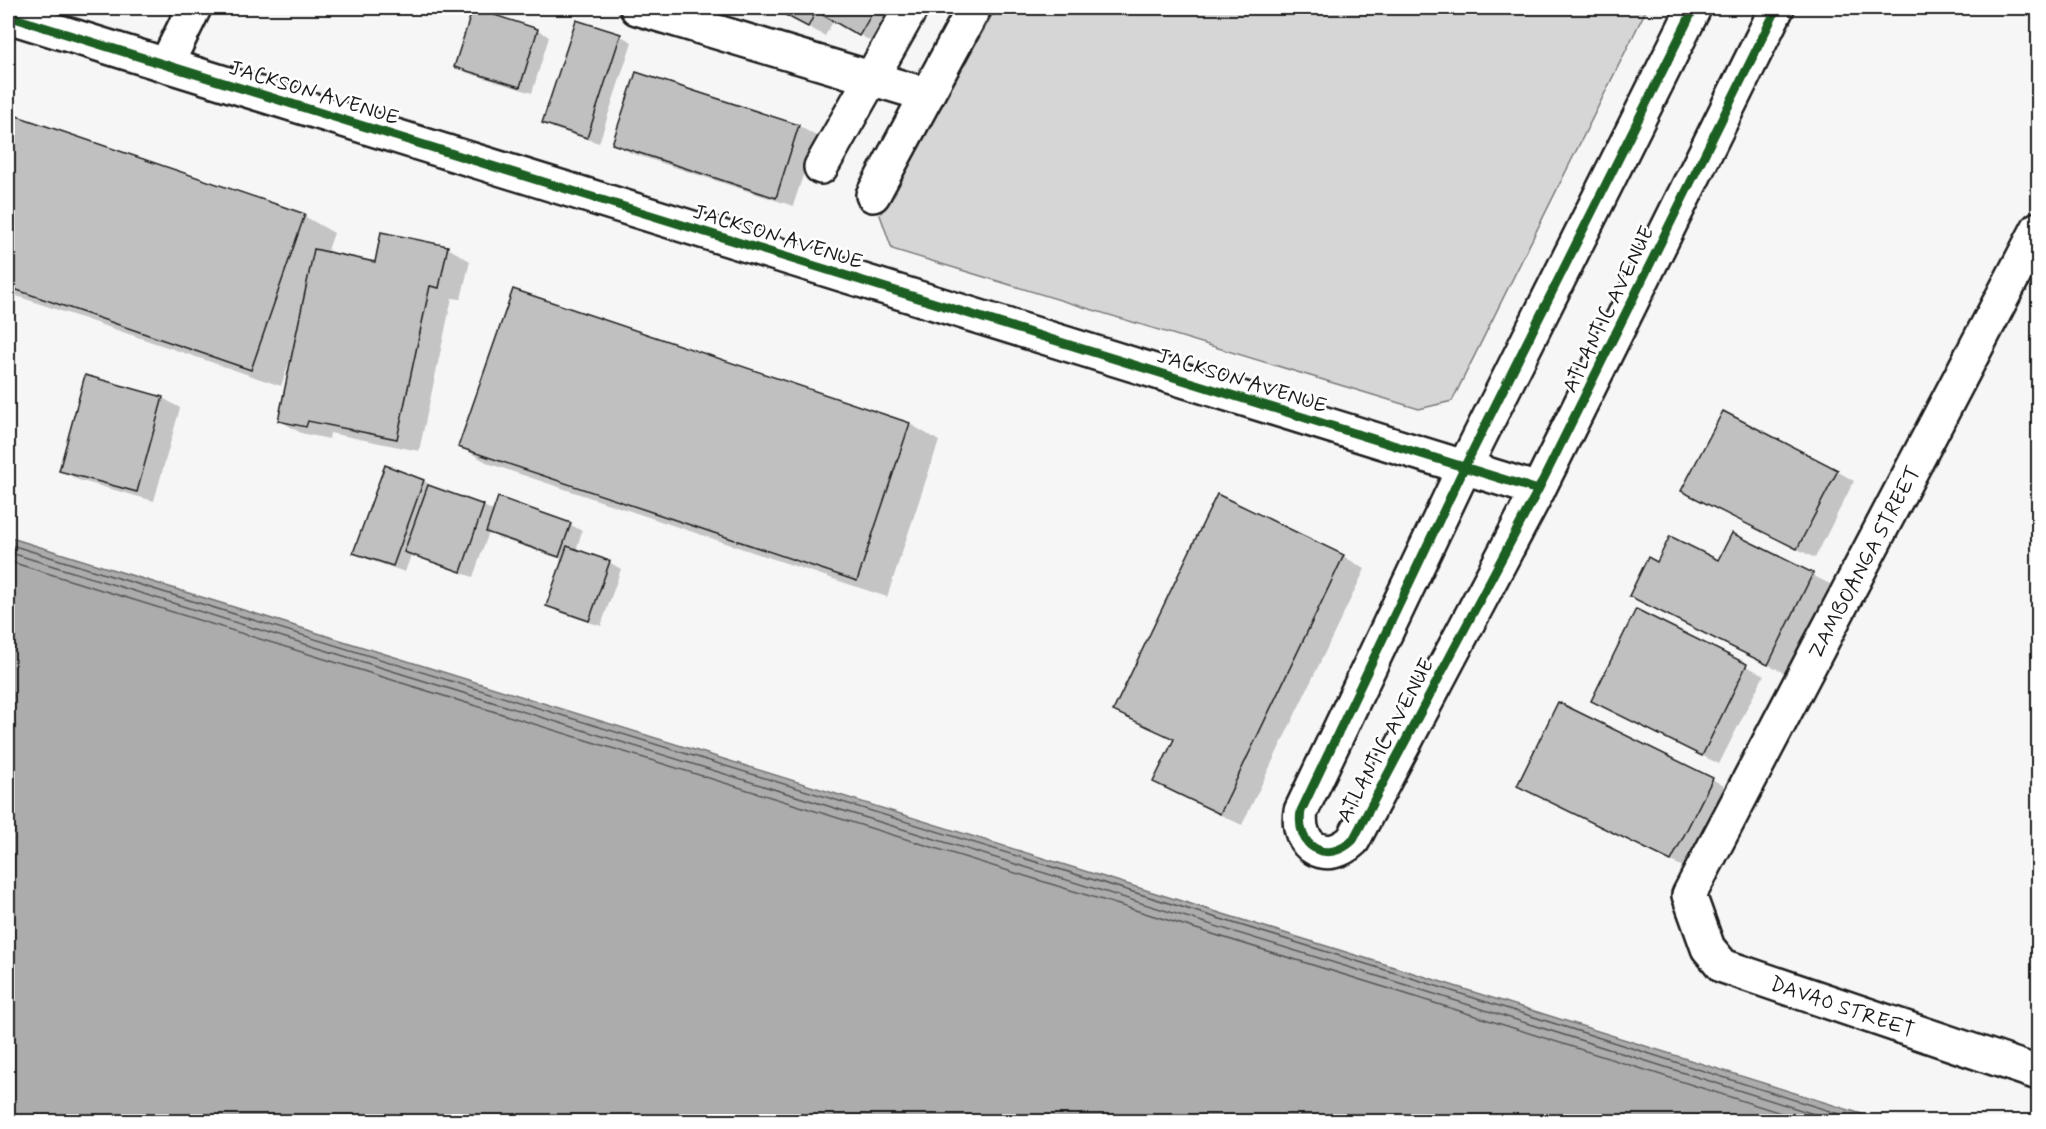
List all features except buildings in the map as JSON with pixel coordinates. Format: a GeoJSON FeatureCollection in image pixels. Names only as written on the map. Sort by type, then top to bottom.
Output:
{"type":"FeatureCollection","features":[{"type":"Feature","properties":{"kind":"street"},"geometry":{"type":"LineString","coordinates":[[166,65],[194,8]]}},
{"type":"Feature","properties":{"kind":"street"},"geometry":{"type":"LineString","coordinates":[[637,8],[927,95]]}},
{"type":"Feature","properties":{"kind":"street"},"geometry":{"type":"LineString","coordinates":[[821,167],[911,8]]}},
{"type":"Feature","properties":{"kind":"street"},"geometry":{"type":"LineString","coordinates":[[873,195],[974,8]]}},
{"type":"Feature","properties":{"kind":"street","name":"ATLANTIC AVENUE"},"geometry":{"type":"LineString","coordinates":[[1694,8],[1464,468],[1301,811],[1299,822],[1301,832],[1307,842],[1315,848],[1323,851],[1336,851],[1353,840],[1538,490],[1777,8]]}},
{"type":"Feature","properties":{"kind":"street","name":"JACKSON AVENUE"},"geometry":{"type":"LineString","coordinates":[[8,16],[1538,490]]}},
{"type":"Feature","properties":{"kind":"street","name":"ZAMBOANGA STREET"},"geometry":{"type":"LineString","coordinates":[[1689,895],[2038,229]]}},
{"type":"Feature","properties":{"kind":"street","name":"DAVAO STREET"},"geometry":{"type":"LineString","coordinates":[[1689,895],[1708,948],[1723,966],[2038,1073]]}},
{"type":"Feature","properties":{"kind":"shaded area"},"geometry":{"type":"Polygon","coordinates":[[[996,8],[1647,8],[1452,401],[1419,409],[892,249],[880,215],[996,8]]]}},
{"type":"Feature","properties":{"kind":"water"},"geometry":{"type":"Polygon","coordinates":[[[8,537],[1410,972],[1884,1121],[8,1121],[8,537]]]}},
{"type":"Feature","properties":{"kind":"cycle path"},"geometry":{"type":"LineString","coordinates":[[1694,8],[1464,468],[1301,811],[1300,824],[1303,834],[1308,843],[1315,848],[1333,851],[1353,840],[1538,490],[1777,8]]}},
{"type":"Feature","properties":{"kind":"cycle path"},"geometry":{"type":"LineString","coordinates":[[8,16],[1538,490]]}}]}
